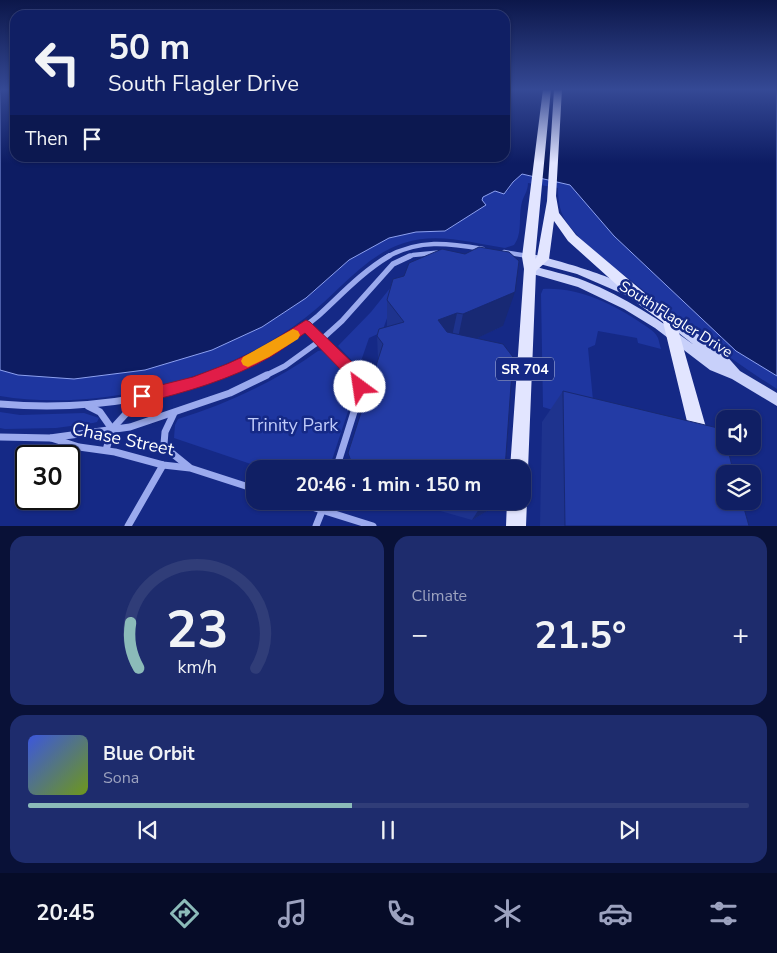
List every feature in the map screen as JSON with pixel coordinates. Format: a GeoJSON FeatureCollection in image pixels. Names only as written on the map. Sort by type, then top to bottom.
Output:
{"type":"FeatureCollection","features":[{"type":"Feature","properties":{"kind":"main road","name":"SR 704"},"geometry":{"type":"LineString","coordinates":[[519,460],[527,264],[544,114]]}},
{"type":"Feature","properties":{"kind":"main road"},"geometry":{"type":"LineString","coordinates":[[527,264],[543,260],[551,197],[556,114]]}},
{"type":"Feature","properties":{"kind":"main road"},"geometry":{"type":"LineString","coordinates":[[551,197],[558,220],[572,238],[642,299]]}},
{"type":"Feature","properties":{"kind":"main road","name":"South Flagler Drive"},"geometry":{"type":"LineString","coordinates":[[642,299],[669,319]]}},
{"type":"Feature","properties":{"kind":"main road"},"geometry":{"type":"LineString","coordinates":[[669,319],[704,456]]}},
{"type":"Feature","properties":{"kind":"main road"},"geometry":{"type":"LineString","coordinates":[[516,526],[517,510]]}},
{"type":"Feature","properties":{"kind":"street"},"geometry":{"type":"LineString","coordinates":[[0,404],[39,408],[88,405],[142,396],[193,383],[232,369],[264,353],[306,326],[379,262],[400,250],[421,244],[442,243],[492,250]]}},
{"type":"Feature","properties":{"kind":"street"},"geometry":{"type":"LineString","coordinates":[[0,437],[50,438],[130,427],[230,393],[285,366],[321,340],[342,321],[393,264],[404,258],[425,252],[451,253]]}},
{"type":"Feature","properties":{"kind":"street","name":"South Flagler Drive"},"geometry":{"type":"LineString","coordinates":[[501,252],[606,294],[645,316],[714,366],[736,374],[777,400]]}},
{"type":"Feature","properties":{"kind":"street","name":"South Flagler Drive"},"geometry":{"type":"LineString","coordinates":[[543,260],[593,275],[642,299]]}},
{"type":"Feature","properties":{"kind":"street","name":"South Flagler Drive"},"geometry":{"type":"LineString","coordinates":[[669,319],[720,357],[736,374]]}},
{"type":"Feature","properties":{"kind":"street"},"geometry":{"type":"LineString","coordinates":[[306,326],[352,372],[360,387],[359,396],[339,460]]}},
{"type":"Feature","properties":{"kind":"street"},"geometry":{"type":"LineString","coordinates":[[106,450],[112,429],[142,396]]}},
{"type":"Feature","properties":{"kind":"street"},"geometry":{"type":"LineString","coordinates":[[88,405],[100,412],[112,429]]}},
{"type":"Feature","properties":{"kind":"street","name":"Chase Street"},"geometry":{"type":"LineString","coordinates":[[174,413],[164,430],[162,439],[164,447],[190,468]]}},
{"type":"Feature","properties":{"kind":"street","name":"Chase Street"},"geometry":{"type":"LineString","coordinates":[[50,438],[78,447],[106,450],[163,465],[190,468],[246,486]]}},
{"type":"Feature","properties":{"kind":"street"},"geometry":{"type":"LineString","coordinates":[[128,526],[163,465]]}},
{"type":"Feature","properties":{"kind":"street"},"geometry":{"type":"LineString","coordinates":[[320,510],[373,526]]}},
{"type":"Feature","properties":{"kind":"street"},"geometry":{"type":"LineString","coordinates":[[316,526],[323,511]]}},
{"type":"Feature","properties":{"kind":"green space"},"geometry":{"type":"Polygon","coordinates":[[[522,174],[570,185],[614,236],[736,351],[777,376],[777,389],[704,338],[590,248],[565,220],[558,198],[558,188],[528,183],[521,207],[517,241],[514,245],[505,248],[442,238],[429,238],[404,243],[377,256],[305,318],[273,340],[238,358],[200,374],[160,386],[119,395],[79,400],[39,400],[0,396],[0,370],[18,375],[74,379],[145,370],[212,350],[262,327],[306,298],[349,260],[389,238],[416,232],[446,231],[486,205],[475,196],[494,186],[508,191],[513,182],[522,174]]]}},
{"type":"Feature","properties":{"kind":"green space"},"geometry":{"type":"Polygon","coordinates":[[[395,282],[390,310],[382,332],[369,338],[360,364],[356,365],[338,346],[371,312],[395,282]]]}},
{"type":"Feature","properties":{"kind":"green space"},"geometry":{"type":"Polygon","coordinates":[[[543,289],[569,291],[607,303],[651,329],[658,338],[661,349],[638,343],[637,338],[598,331],[595,345],[588,348],[595,421],[585,420],[543,407],[541,294],[543,289]]]}},
{"type":"Feature","properties":{"kind":"green space","name":"Trinity Park"},"geometry":{"type":"Polygon","coordinates":[[[324,350],[348,376],[353,396],[332,460],[246,460],[246,462],[174,438],[175,425],[178,419],[251,391],[318,351],[324,350]]]}},
{"type":"Feature","properties":{"kind":"green space"},"geometry":{"type":"Polygon","coordinates":[[[0,412],[20,415],[84,413],[99,418],[97,422],[93,423],[56,428],[5,429],[0,428],[0,412]]]}},
{"type":"Feature","properties":{"kind":"shaded area"},"geometry":{"type":"Polygon","coordinates":[[[0,114],[10,114],[10,162],[510,162],[510,114],[777,114],[777,376],[736,351],[614,236],[570,185],[522,174],[504,194],[495,191],[483,197],[482,200],[486,205],[445,231],[416,232],[389,238],[349,260],[306,298],[262,327],[212,350],[145,370],[74,379],[18,375],[0,370],[0,114]]]}},
{"type":"Feature","properties":{"kind":"building"},"geometry":{"type":"Polygon","coordinates":[[[479,247],[509,252],[519,261],[515,292],[463,314],[457,313],[438,320],[447,332],[503,344],[513,357],[506,460],[351,460],[348,453],[383,344],[377,336],[379,329],[404,322],[387,300],[393,279],[404,276],[409,263],[442,249],[465,254],[479,247]]]}},
{"type":"Feature","properties":{"kind":"building"},"geometry":{"type":"Polygon","coordinates":[[[563,391],[716,428],[716,455],[729,455],[732,465],[716,465],[716,510],[745,510],[749,526],[565,526],[563,391]]]}},
{"type":"Feature","properties":{"kind":"slow traffic"},"geometry":{"type":"LineString","coordinates":[[248,361],[293,335]]}},
{"type":"Feature","properties":{"kind":"route"},"geometry":{"type":"LineString","coordinates":[[142,396],[193,383],[232,369],[264,353],[306,326],[352,372],[360,387]]}}]}
